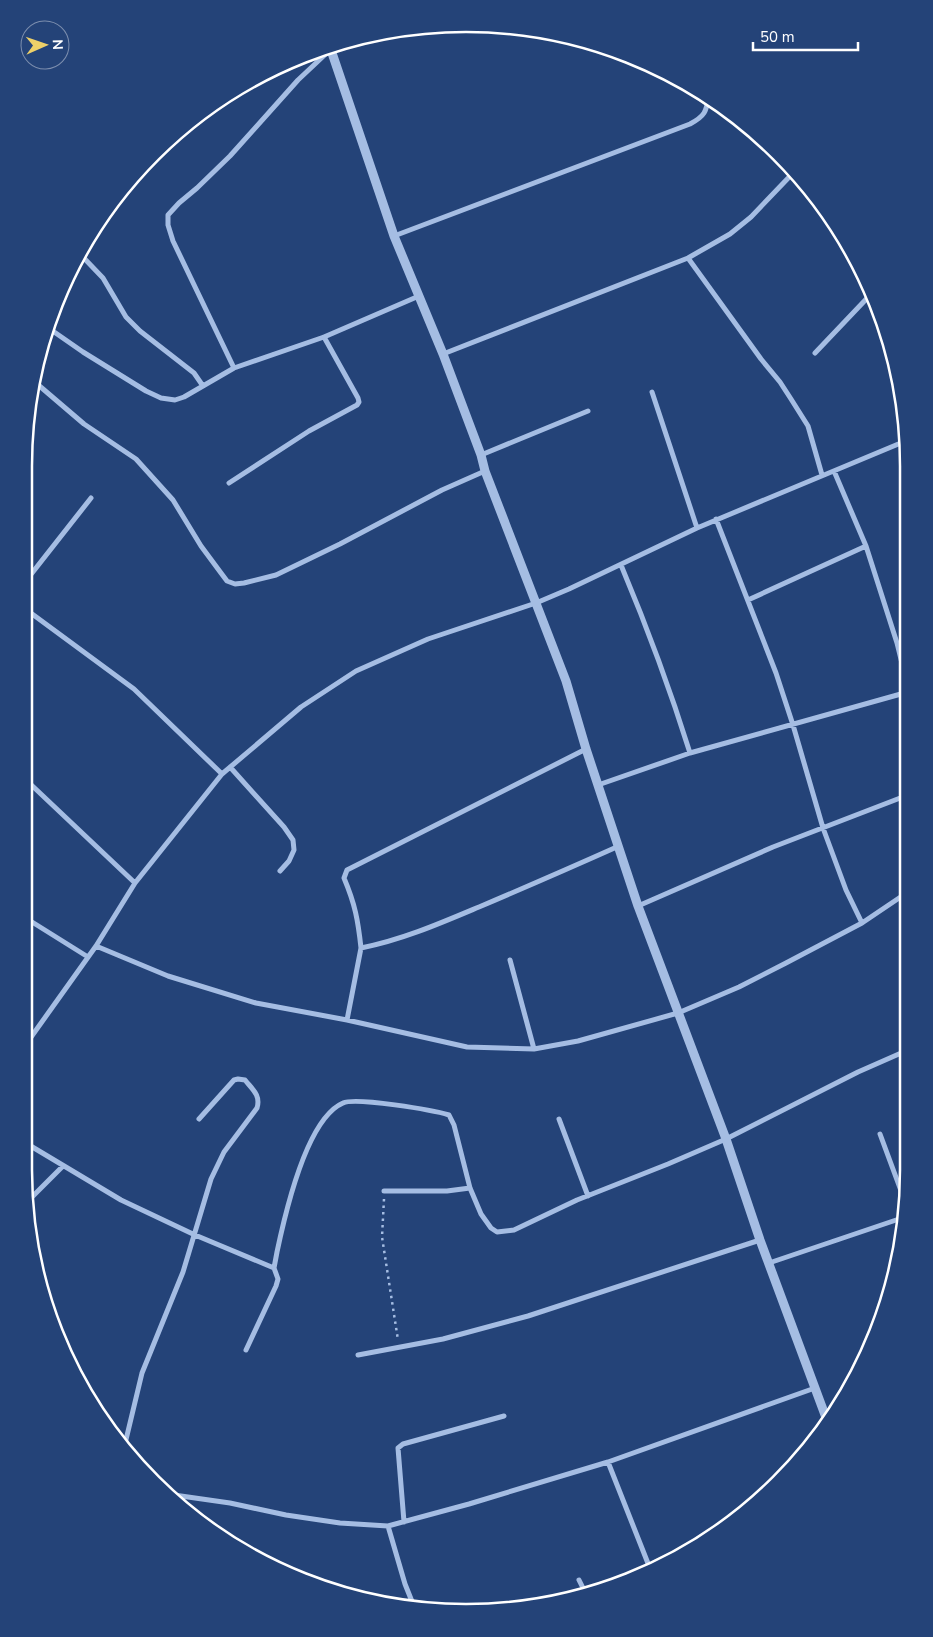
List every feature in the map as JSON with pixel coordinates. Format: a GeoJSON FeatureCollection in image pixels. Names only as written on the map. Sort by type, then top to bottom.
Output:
{"type":"FeatureCollection","features":[{"type":"Feature","properties":{"kind":"street"},"geometry":{"type":"LineString","coordinates":[[332,54],[394,236],[443,354],[481,455],[485,471],[566,681],[586,749],[638,906],[726,1139],[760,1240],[825,1415]]}},
{"type":"Feature","properties":{"kind":"street"},"geometry":{"type":"LineString","coordinates":[[234,368],[173,241],[168,225],[168,215],[230,156],[319,59]]}},
{"type":"Feature","properties":{"kind":"street"},"geometry":{"type":"LineString","coordinates":[[394,236],[690,124],[701,118],[707,105]]}},
{"type":"Feature","properties":{"kind":"street"},"geometry":{"type":"LineString","coordinates":[[443,354],[688,258],[730,234],[751,217],[790,177]]}},
{"type":"Feature","properties":{"kind":"street"},"geometry":{"type":"LineString","coordinates":[[688,258],[761,359],[780,382],[808,426],[822,475]]}},
{"type":"Feature","properties":{"kind":"street"},"geometry":{"type":"LineString","coordinates":[[85,260],[103,278],[117,303],[131,322],[194,373],[203,386]]}},
{"type":"Feature","properties":{"kind":"street"},"geometry":{"type":"LineString","coordinates":[[55,331],[83,352],[146,391],[161,398],[175,400],[184,397],[234,368],[324,337],[419,296]]}},
{"type":"Feature","properties":{"kind":"street"},"geometry":{"type":"LineString","coordinates":[[815,353],[867,299]]}},
{"type":"Feature","properties":{"kind":"street"},"geometry":{"type":"LineString","coordinates":[[229,483],[309,431],[357,405],[359,402],[324,337]]}},
{"type":"Feature","properties":{"kind":"street"},"geometry":{"type":"LineString","coordinates":[[40,387],[84,424],[136,459],[173,500],[220,573],[227,581],[235,584],[244,584],[276,575],[340,544],[442,490],[485,471]]}},
{"type":"Feature","properties":{"kind":"street"},"geometry":{"type":"LineString","coordinates":[[652,392],[698,528]]}},
{"type":"Feature","properties":{"kind":"street"},"geometry":{"type":"LineString","coordinates":[[481,455],[588,411]]}},
{"type":"Feature","properties":{"kind":"street"},"geometry":{"type":"LineString","coordinates":[[32,1036],[96,946],[135,884],[222,774],[302,707],[356,671],[428,639],[536,602],[621,565],[716,520],[900,443]]}},
{"type":"Feature","properties":{"kind":"street"},"geometry":{"type":"LineString","coordinates":[[834,471],[866,546],[900,656]]}},
{"type":"Feature","properties":{"kind":"street"},"geometry":{"type":"LineString","coordinates":[[32,572],[91,498]]}},
{"type":"Feature","properties":{"kind":"street"},"geometry":{"type":"LineString","coordinates":[[716,520],[776,673],[823,828],[846,890],[862,923]]}},
{"type":"Feature","properties":{"kind":"street"},"geometry":{"type":"LineString","coordinates":[[748,600],[866,546]]}},
{"type":"Feature","properties":{"kind":"street"},"geometry":{"type":"LineString","coordinates":[[621,565],[667,680],[690,753]]}},
{"type":"Feature","properties":{"kind":"street"},"geometry":{"type":"LineString","coordinates":[[32,614],[134,689],[222,774]]}},
{"type":"Feature","properties":{"kind":"street"},"geometry":{"type":"LineString","coordinates":[[598,785],[690,753],[793,725],[900,692]]}},
{"type":"Feature","properties":{"kind":"street"},"geometry":{"type":"LineString","coordinates":[[347,1020],[361,948],[354,901],[344,878],[347,870],[586,749]]}},
{"type":"Feature","properties":{"kind":"street"},"geometry":{"type":"LineString","coordinates":[[230,767],[293,840],[294,850],[289,861],[280,871]]}},
{"type":"Feature","properties":{"kind":"street"},"geometry":{"type":"LineString","coordinates":[[32,786],[135,884]]}},
{"type":"Feature","properties":{"kind":"street"},"geometry":{"type":"LineString","coordinates":[[638,906],[773,846],[900,798]]}},
{"type":"Feature","properties":{"kind":"street"},"geometry":{"type":"LineString","coordinates":[[361,948],[392,941],[443,922],[512,894],[619,846]]}},
{"type":"Feature","properties":{"kind":"street"},"geometry":{"type":"LineString","coordinates":[[96,946],[168,976],[256,1003],[347,1020],[467,1047],[534,1049],[578,1041],[678,1013],[747,983],[862,923],[900,897]]}},
{"type":"Feature","properties":{"kind":"street"},"geometry":{"type":"LineString","coordinates":[[32,923],[88,957]]}},
{"type":"Feature","properties":{"kind":"street"},"geometry":{"type":"LineString","coordinates":[[510,960],[534,1049]]}},
{"type":"Feature","properties":{"kind":"street"},"geometry":{"type":"LineString","coordinates":[[246,1350],[276,1286],[278,1279],[274,1268],[281,1232],[305,1153],[316,1130],[331,1109],[346,1101],[362,1101],[436,1111],[449,1115],[456,1131],[470,1188],[481,1214],[496,1232],[514,1230],[588,1196],[726,1139],[858,1072],[900,1054]]}},
{"type":"Feature","properties":{"kind":"street"},"geometry":{"type":"LineString","coordinates":[[126,1440],[142,1374],[183,1272],[211,1178],[224,1152],[257,1108],[259,1101],[245,1080],[234,1080],[200,1119]]}},
{"type":"Feature","properties":{"kind":"street"},"geometry":{"type":"LineString","coordinates":[[559,1119],[588,1196]]}},
{"type":"Feature","properties":{"kind":"street"},"geometry":{"type":"LineString","coordinates":[[880,1134],[900,1188]]}},
{"type":"Feature","properties":{"kind":"street"},"geometry":{"type":"LineString","coordinates":[[32,1147],[121,1200],[195,1236],[274,1268]]}},
{"type":"Feature","properties":{"kind":"street"},"geometry":{"type":"LineString","coordinates":[[33,1196],[63,1166]]}},
{"type":"Feature","properties":{"kind":"street"},"geometry":{"type":"LineString","coordinates":[[384,1191],[447,1191],[470,1188]]}},
{"type":"Feature","properties":{"kind":"street"},"geometry":{"type":"LineString","coordinates":[[769,1263],[898,1219]]}},
{"type":"Feature","properties":{"kind":"street"},"geometry":{"type":"LineString","coordinates":[[358,1355],[443,1339],[528,1316],[760,1240]]}},
{"type":"Feature","properties":{"kind":"street"},"geometry":{"type":"LineString","coordinates":[[179,1496],[340,1523],[388,1526],[608,1462],[816,1388]]}},
{"type":"Feature","properties":{"kind":"street"},"geometry":{"type":"LineString","coordinates":[[404,1522],[398,1448],[404,1444],[504,1416]]}},
{"type":"Feature","properties":{"kind":"street"},"geometry":{"type":"LineString","coordinates":[[608,1462],[648,1564]]}},
{"type":"Feature","properties":{"kind":"street"},"geometry":{"type":"LineString","coordinates":[[388,1526],[412,1601]]}},
{"type":"Feature","properties":{"kind":"street"},"geometry":{"type":"LineString","coordinates":[[579,1580],[583,1589]]}},
{"type":"Feature","properties":{"kind":"path"},"geometry":{"type":"LineString","coordinates":[[384,1191],[382,1237],[399,1346]]}}]}
